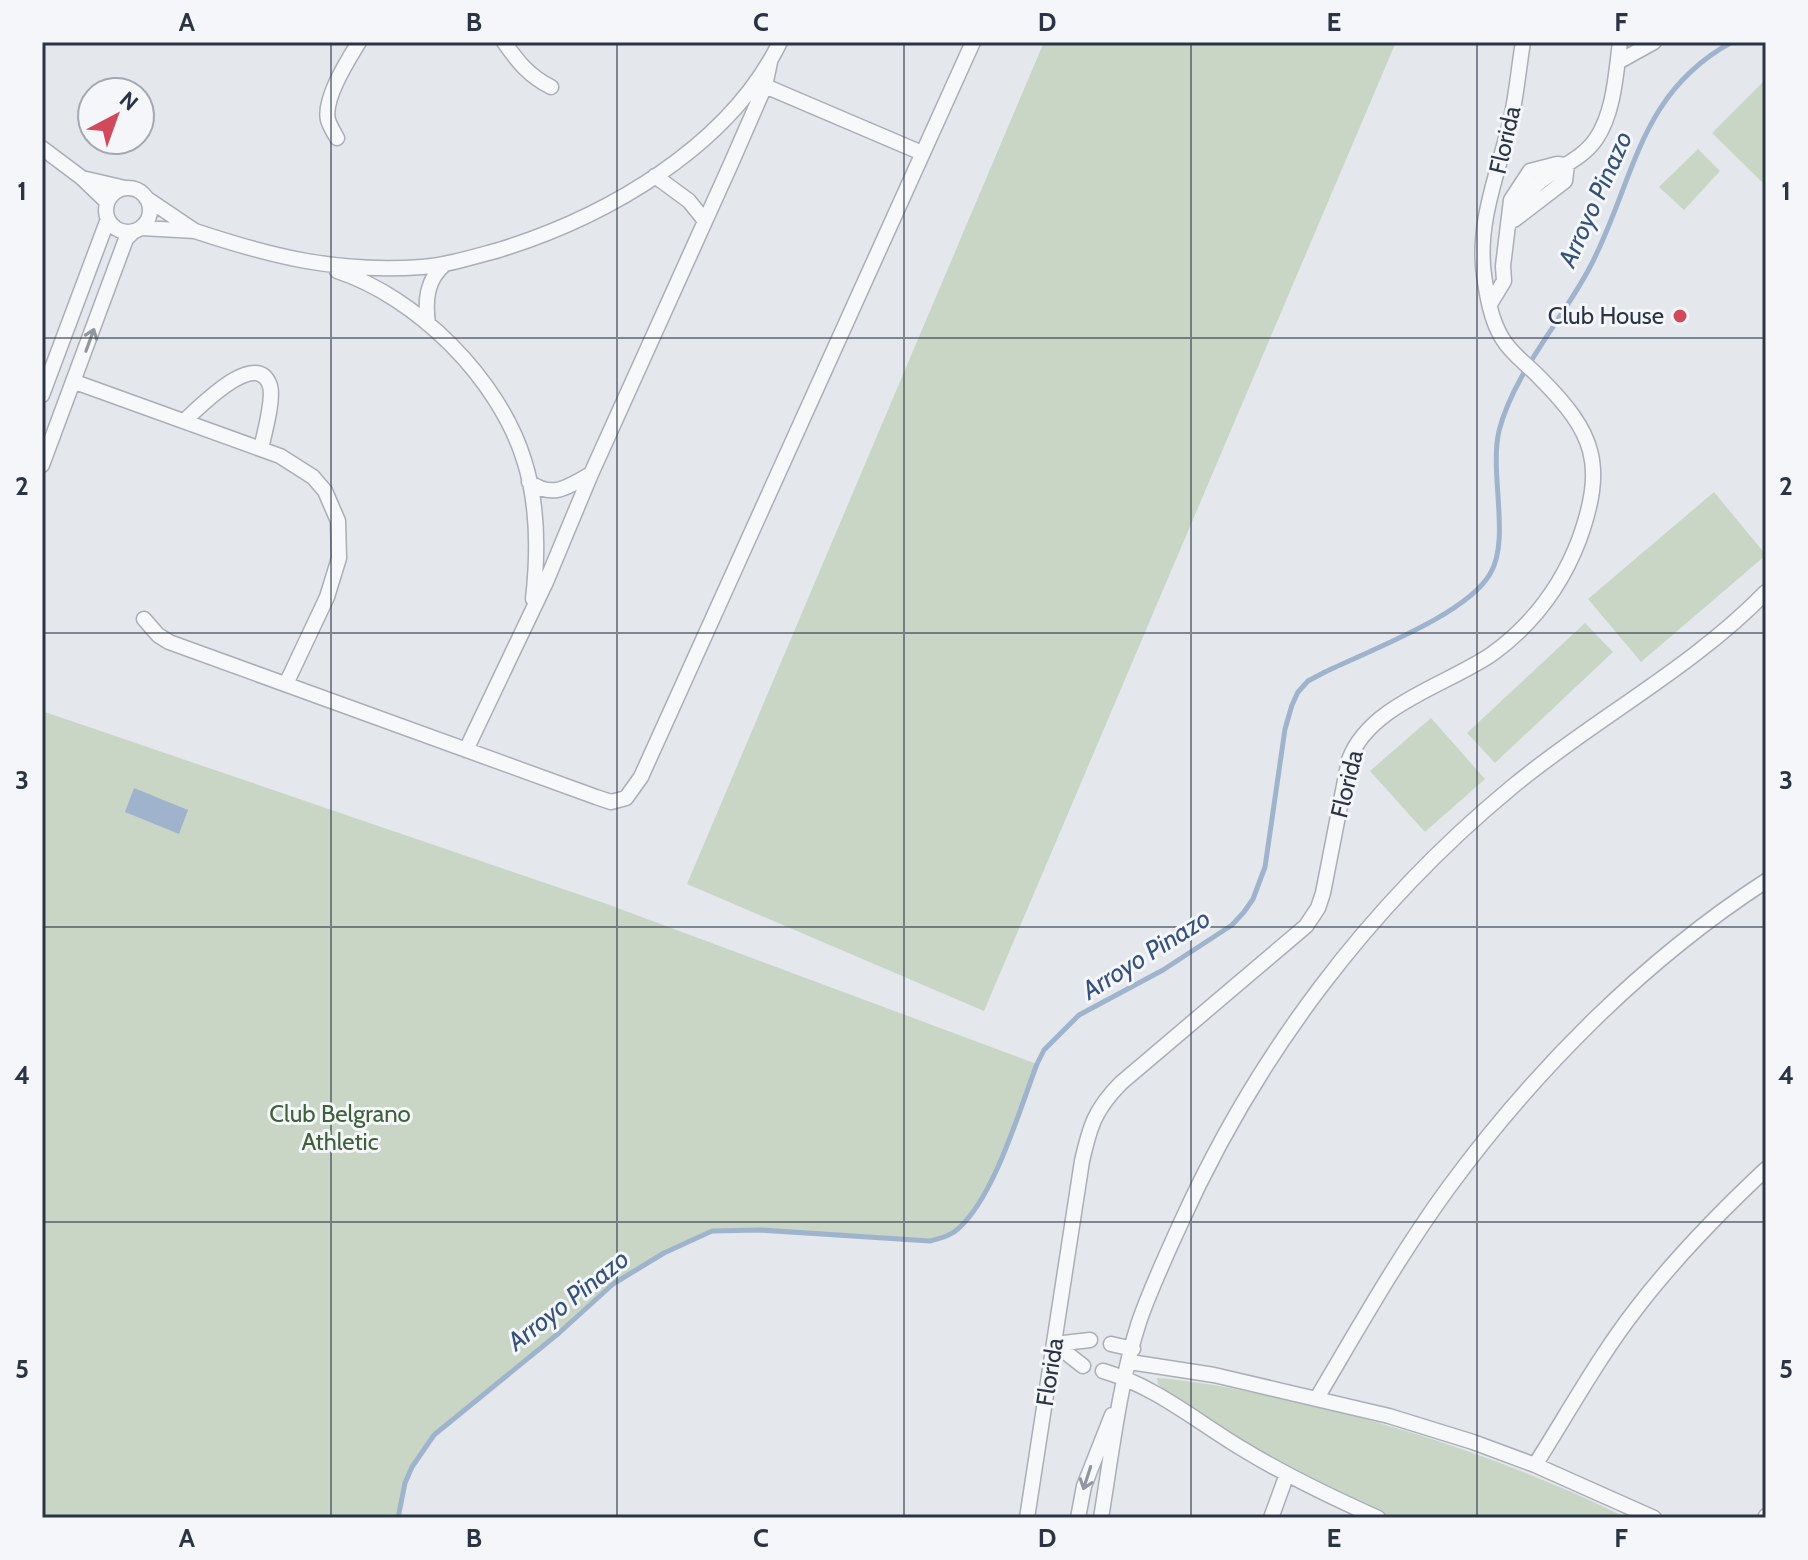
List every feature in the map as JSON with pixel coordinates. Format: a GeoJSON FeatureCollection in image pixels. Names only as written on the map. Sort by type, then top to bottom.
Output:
{"type":"FeatureCollection","features":[{"type":"Feature","properties":{"kind":"street"},"geometry":{"type":"LineString","coordinates":[[337,138],[328,121],[327,109],[339,76],[359,42]]}},
{"type":"Feature","properties":{"kind":"street"},"geometry":{"type":"LineString","coordinates":[[504,42],[520,65],[534,78],[551,87]]}},
{"type":"Feature","properties":{"kind":"street"},"geometry":{"type":"LineString","coordinates":[[466,750],[705,221],[780,42]]}},
{"type":"Feature","properties":{"kind":"street"},"geometry":{"type":"LineString","coordinates":[[144,619],[169,642],[611,802],[620,801],[631,793],[641,777],[973,42]]}},
{"type":"Feature","properties":{"kind":"street","name":"Florida"},"geometry":{"type":"LineString","coordinates":[[1027,1518],[1082,1161],[1100,1106],[1121,1083],[1297,936],[1313,918],[1323,893],[1349,760],[1355,744],[1385,715],[1489,656],[1532,620],[1566,571],[1591,500],[1591,448],[1580,423],[1538,375],[1515,356],[1500,333],[1483,270],[1486,223],[1512,113],[1523,42]]}},
{"type":"Feature","properties":{"kind":"street"},"geometry":{"type":"LineString","coordinates":[[1490,304],[1504,281],[1508,226],[1520,201],[1595,140],[1604,124],[1620,42]]}},
{"type":"Feature","properties":{"kind":"street"},"geometry":{"type":"LineString","coordinates":[[1618,62],[1654,42]]}},
{"type":"Feature","properties":{"kind":"street"},"geometry":{"type":"LineString","coordinates":[[759,86],[922,153]]}},
{"type":"Feature","properties":{"kind":"street"},"geometry":{"type":"LineString","coordinates":[[82,178],[137,190],[195,231],[261,253],[314,263],[384,268],[446,263],[527,241],[574,223],[655,176],[700,141],[759,86]]}},
{"type":"Feature","properties":{"kind":"street"},"geometry":{"type":"LineString","coordinates":[[42,148],[82,178],[107,202]]}},
{"type":"Feature","properties":{"kind":"street"},"geometry":{"type":"LineString","coordinates":[[655,176],[689,201],[705,221]]}},
{"type":"Feature","properties":{"kind":"street"},"geometry":{"type":"LineString","coordinates":[[42,395],[108,219],[107,202],[114,193],[125,188]]}},
{"type":"Feature","properties":{"kind":"street"},"geometry":{"type":"LineString","coordinates":[[42,465],[126,239],[149,217],[146,198]]}},
{"type":"Feature","properties":{"kind":"street"},"geometry":{"type":"LineString","coordinates":[[108,219],[121,231],[195,231]]}},
{"type":"Feature","properties":{"kind":"street"},"geometry":{"type":"LineString","coordinates":[[314,263],[378,288],[428,324],[459,354],[497,404],[525,461],[529,482],[534,522],[532,608]]}},
{"type":"Feature","properties":{"kind":"street"},"geometry":{"type":"LineString","coordinates":[[428,324],[428,289],[437,271],[446,263]]}},
{"type":"Feature","properties":{"kind":"street"},"geometry":{"type":"LineString","coordinates":[[184,421],[234,379],[258,374],[266,379],[270,387],[261,449]]}},
{"type":"Feature","properties":{"kind":"street"},"geometry":{"type":"LineString","coordinates":[[75,382],[261,449],[298,466],[313,477],[332,506],[340,539],[335,576],[286,684]]}},
{"type":"Feature","properties":{"kind":"street"},"geometry":{"type":"LineString","coordinates":[[529,482],[541,491],[559,490],[591,474]]}},
{"type":"Feature","properties":{"kind":"street"},"geometry":{"type":"LineString","coordinates":[[1101,1518],[1125,1383],[1140,1320],[1210,1160],[1297,1017],[1375,919],[1440,851],[1508,790],[1581,733],[1687,661],[1766,592]]}},
{"type":"Feature","properties":{"kind":"street"},"geometry":{"type":"LineString","coordinates":[[1317,1398],[1416,1235],[1457,1177],[1521,1098],[1573,1042],[1641,978],[1729,905],[1766,881]]}},
{"type":"Feature","properties":{"kind":"street"},"geometry":{"type":"LineString","coordinates":[[1535,1465],[1608,1348],[1635,1311],[1701,1232],[1766,1169]]}},
{"type":"Feature","properties":{"kind":"street"},"geometry":{"type":"LineString","coordinates":[[1055,1344],[1090,1340]]}},
{"type":"Feature","properties":{"kind":"street"},"geometry":{"type":"LineString","coordinates":[[1055,1344],[1083,1366]]}},
{"type":"Feature","properties":{"kind":"street"},"geometry":{"type":"LineString","coordinates":[[1111,1344],[1131,1355],[1317,1398],[1445,1433],[1535,1465],[1654,1518]]}},
{"type":"Feature","properties":{"kind":"street"},"geometry":{"type":"LineString","coordinates":[[1103,1371],[1125,1383],[1160,1395],[1287,1474],[1378,1518]]}},
{"type":"Feature","properties":{"kind":"street"},"geometry":{"type":"LineString","coordinates":[[1078,1518],[1090,1469],[1125,1383]]}},
{"type":"Feature","properties":{"kind":"street"},"geometry":{"type":"LineString","coordinates":[[1271,1518],[1287,1474]]}},
{"type":"Feature","properties":{"kind":"green space"},"geometry":{"type":"Polygon","coordinates":[[[1044,42],[1396,42],[984,1011],[687,884],[1044,42]]]}},
{"type":"Feature","properties":{"kind":"green space"},"geometry":{"type":"Polygon","coordinates":[[[1766,79],[1766,186],[1712,133],[1766,79]]]}},
{"type":"Feature","properties":{"kind":"green space"},"geometry":{"type":"Polygon","coordinates":[[[1698,149],[1720,171],[1684,210],[1659,187],[1698,149]]]}},
{"type":"Feature","properties":{"kind":"green space"},"geometry":{"type":"Polygon","coordinates":[[[1714,492],[1766,555],[1641,662],[1588,599],[1714,492]]]}},
{"type":"Feature","properties":{"kind":"green space"},"geometry":{"type":"Polygon","coordinates":[[[1585,623],[1613,652],[1495,763],[1467,733],[1585,623]]]}},
{"type":"Feature","properties":{"kind":"green space","name":"Club Belgrano Athletic"},"geometry":{"type":"Polygon","coordinates":[[[42,711],[604,903],[1037,1064],[995,1174],[972,1213],[959,1228],[930,1241],[760,1230],[712,1231],[664,1253],[613,1284],[559,1333],[434,1435],[405,1483],[398,1518],[42,1518],[42,711]]]}},
{"type":"Feature","properties":{"kind":"green space"},"geometry":{"type":"Polygon","coordinates":[[[1431,718],[1485,779],[1425,832],[1370,771],[1431,718]]]}},
{"type":"Feature","properties":{"kind":"green space"},"geometry":{"type":"Polygon","coordinates":[[[1157,1378],[1283,1399],[1372,1421],[1502,1463],[1627,1518],[1390,1518],[1252,1449],[1166,1391],[1158,1384],[1157,1378]]]}},
{"type":"Feature","properties":{"kind":"water"},"geometry":{"type":"Polygon","coordinates":[[[134,788],[188,810],[179,834],[125,812],[134,788]]]}},
{"type":"Feature","properties":{"kind":"waterway","name":"Arroyo Pinazo"},"geometry":{"type":"LineString","coordinates":[[398,1518],[405,1483],[434,1435],[559,1333],[613,1284],[664,1253],[712,1231],[760,1230],[930,1241],[959,1228],[972,1213],[995,1174],[1044,1050],[1079,1015],[1163,970],[1232,925],[1253,899],[1265,867],[1285,729],[1298,692],[1308,681],[1439,617],[1478,589],[1490,574],[1499,543],[1496,466],[1499,431],[1515,389],[1590,267],[1657,113],[1676,87],[1700,63],[1732,42]]}},
{"type":"Feature","properties":{"kind":"place","name":"Club House"},"geometry":{"type":"Point","coordinates":[1680,316]}}]}
